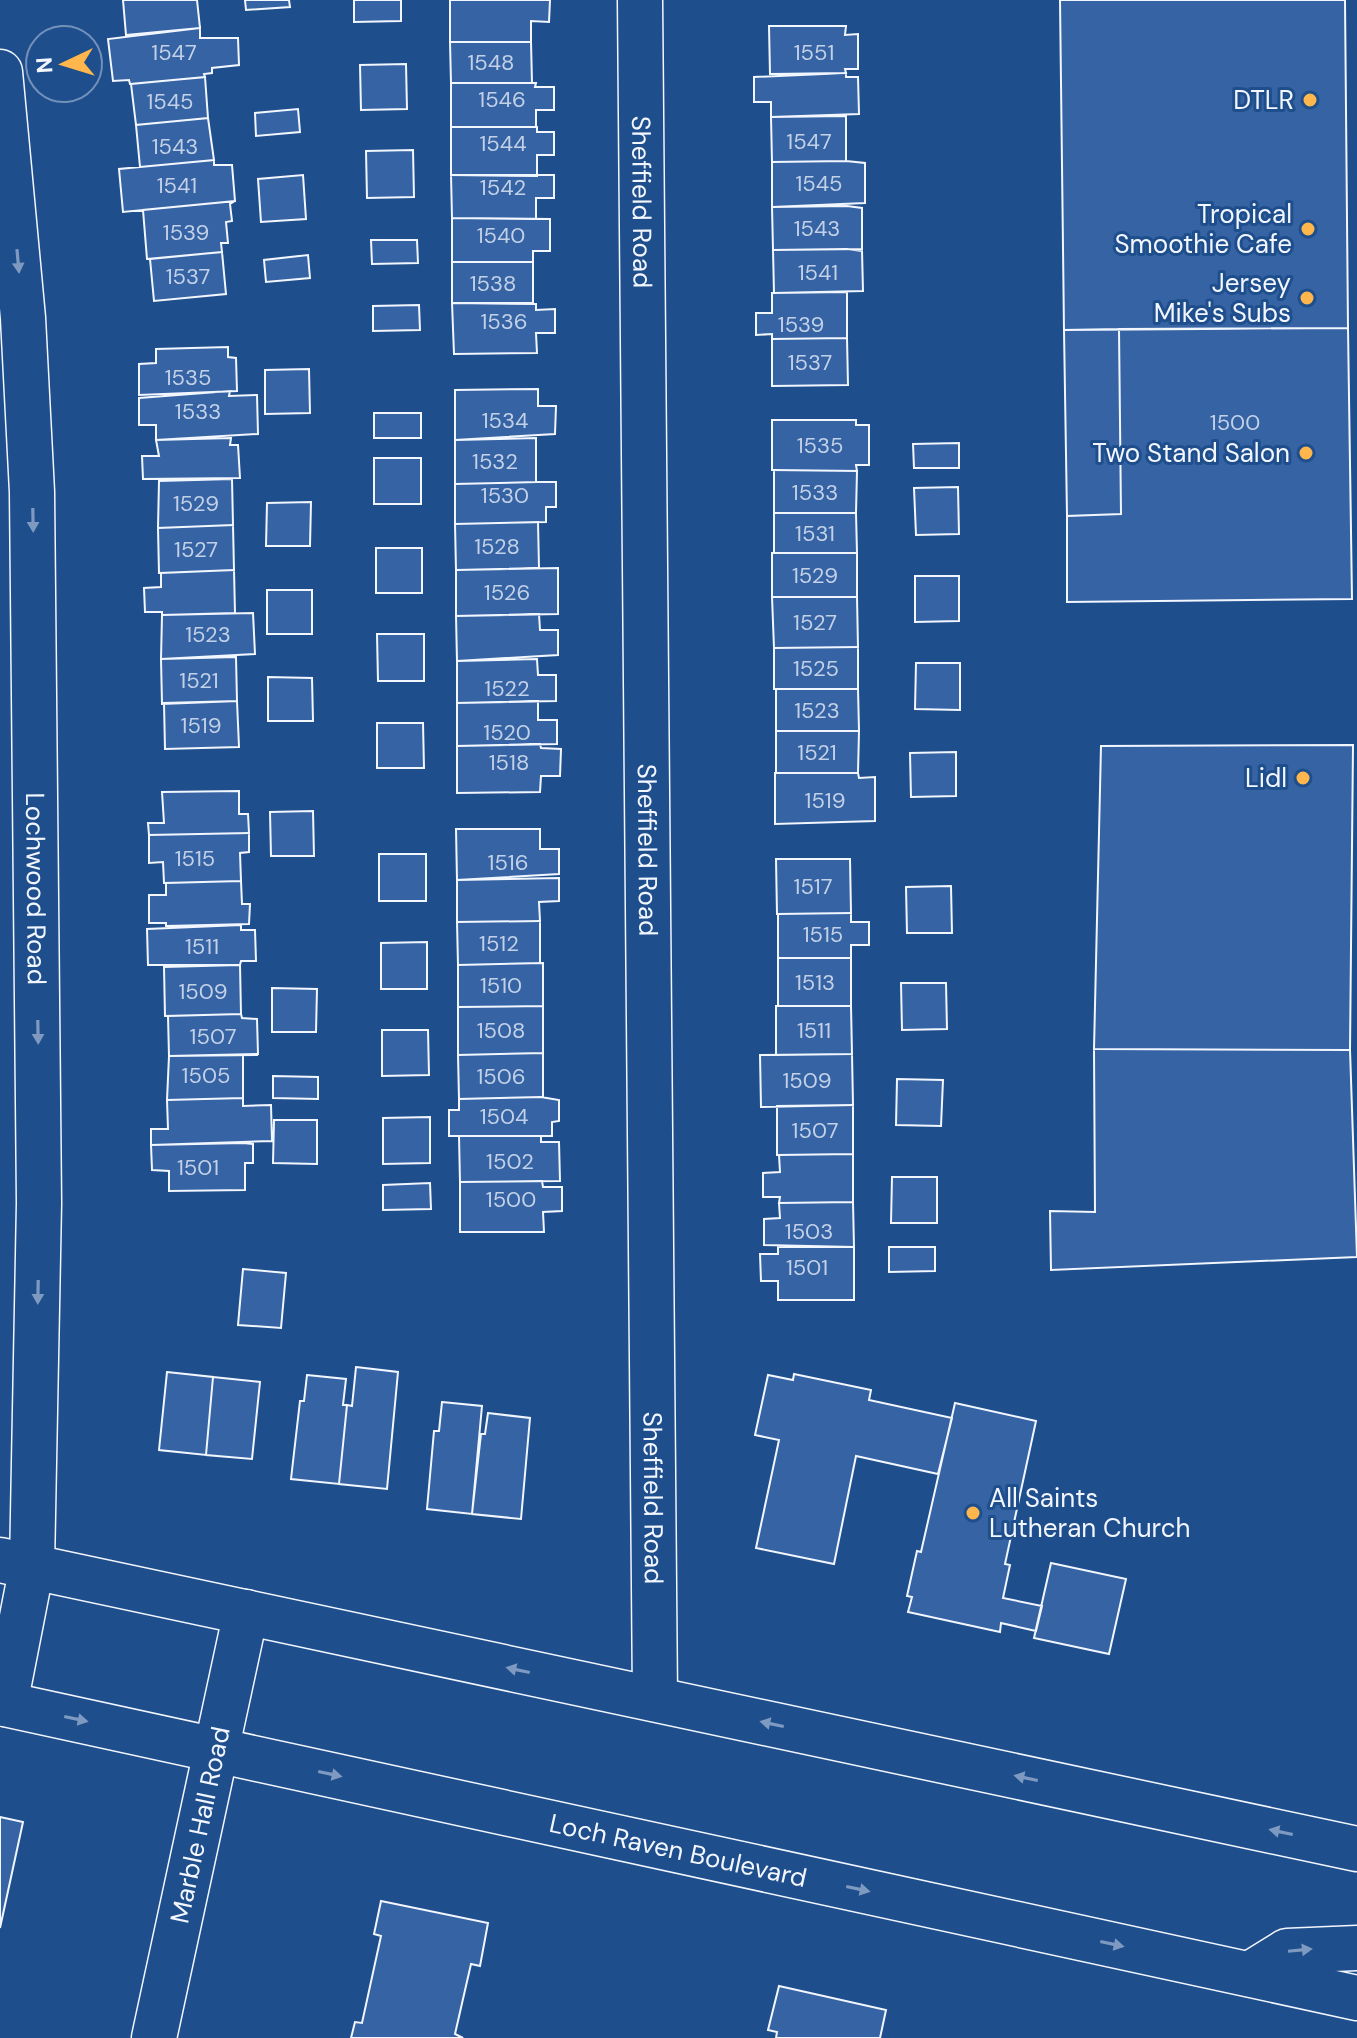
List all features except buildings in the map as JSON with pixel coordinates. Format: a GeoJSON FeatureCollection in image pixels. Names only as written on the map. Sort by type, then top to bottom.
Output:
{"type":"FeatureCollection","features":[{"type":"Feature","properties":{"kind":"street","name":"Sheffield Road"},"geometry":{"type":"LineString","coordinates":[[640,0],[655,1699]]}},
{"type":"Feature","properties":{"kind":"street","name":"Lochwood Road"},"geometry":{"type":"LineString","coordinates":[[0,72],[23,318],[32,492],[39,1203],[16,1563],[2,1703]]}},
{"type":"Feature","properties":{"kind":"street"},"geometry":{"type":"LineString","coordinates":[[16,1563],[1357,1849]]}},
{"type":"Feature","properties":{"kind":"street","name":"Marble Hall Road"},"geometry":{"type":"LineString","coordinates":[[154,2038],[246,1612]]}},
{"type":"Feature","properties":{"kind":"street","name":"Loch Raven Boulevard"},"geometry":{"type":"LineString","coordinates":[[2,1703],[1357,1998]]}},
{"type":"Feature","properties":{"kind":"street"},"geometry":{"type":"LineString","coordinates":[[1250,1974],[1287,1951],[1357,1948]]}},
{"type":"Feature","properties":{"kind":"place","name":"DTLR"},"geometry":{"type":"Point","coordinates":[1310,100]}},
{"type":"Feature","properties":{"kind":"place","name":"Tropical Smoothie Cafe"},"geometry":{"type":"Point","coordinates":[1308,229]}},
{"type":"Feature","properties":{"kind":"place","name":"Jersey Mike's Subs"},"geometry":{"type":"Point","coordinates":[1307,298]}},
{"type":"Feature","properties":{"kind":"place","name":"Two Stand Salon"},"geometry":{"type":"Point","coordinates":[1306,453]}},
{"type":"Feature","properties":{"kind":"place","name":"Lidl"},"geometry":{"type":"Point","coordinates":[1303,778]}},
{"type":"Feature","properties":{"kind":"place","name":"All Saints Lutheran Church"},"geometry":{"type":"Point","coordinates":[973,1513]}}]}
